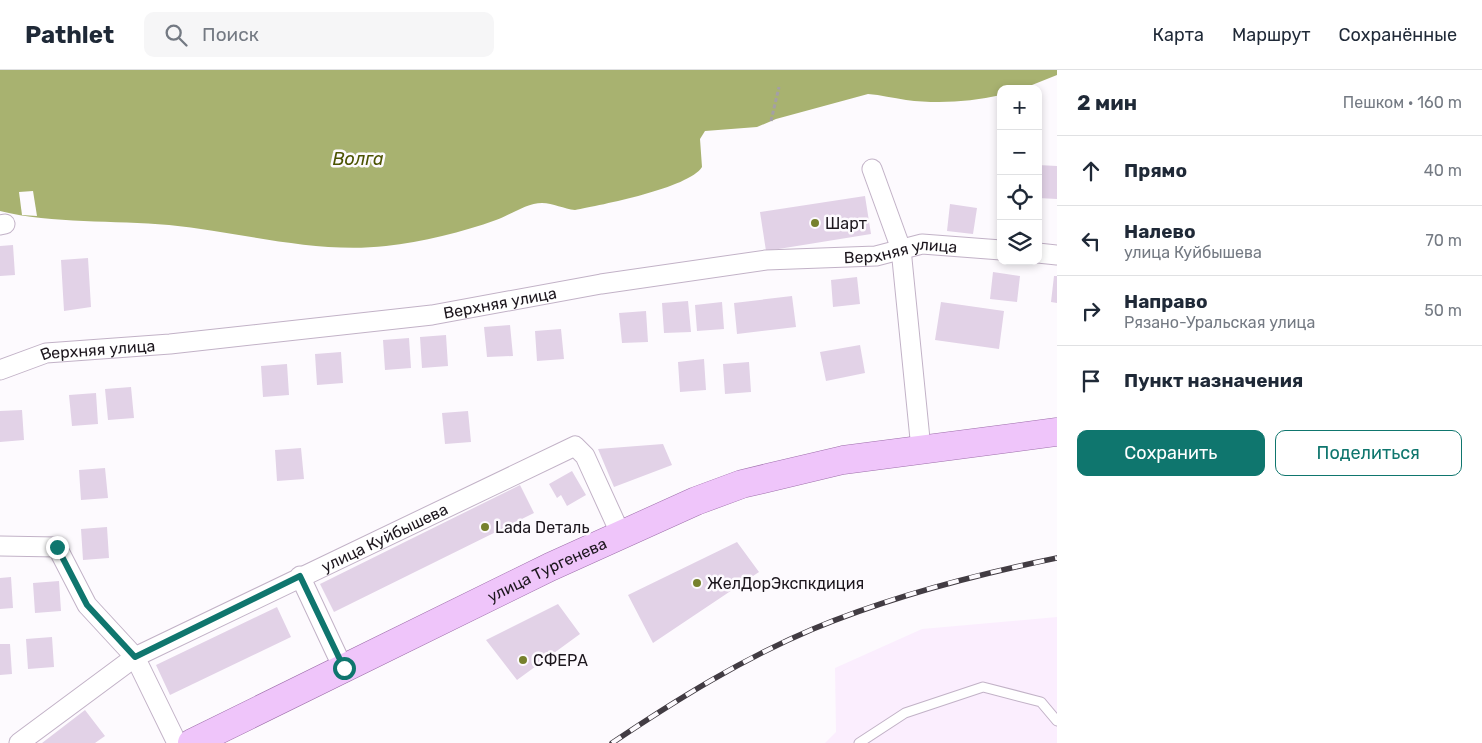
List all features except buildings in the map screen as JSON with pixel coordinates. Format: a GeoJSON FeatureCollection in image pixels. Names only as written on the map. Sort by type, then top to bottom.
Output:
{"type":"FeatureCollection","features":[{"type":"Feature","properties":{"kind":"main road","name":"улица Тургенева"},"geometry":{"type":"LineString","coordinates":[[192,743],[550,567],[742,484],[843,460],[1057,432]]}},
{"type":"Feature","properties":{"kind":"street"},"geometry":{"type":"LineString","coordinates":[[872,169],[901,249],[921,449]]}},
{"type":"Feature","properties":{"kind":"street","name":"Верхняя улица"},"geometry":{"type":"LineString","coordinates":[[0,370],[46,353],[170,344],[432,315],[601,284],[766,260],[876,256],[922,244],[997,250]]}},
{"type":"Feature","properties":{"kind":"street"},"geometry":{"type":"LineString","coordinates":[[1042,254],[1057,255]]}},
{"type":"Feature","properties":{"kind":"street","name":"улица Куйбышева"},"geometry":{"type":"LineString","coordinates":[[19,743],[135,657],[300,576],[575,446],[585,456],[621,536]]}},
{"type":"Feature","properties":{"kind":"street"},"geometry":{"type":"LineString","coordinates":[[0,546],[57,547],[87,605],[135,657],[178,743]]}},
{"type":"Feature","properties":{"kind":"street"},"geometry":{"type":"LineString","coordinates":[[300,576],[344,668]]}},
{"type":"Feature","properties":{"kind":"lane"},"geometry":{"type":"LineString","coordinates":[[859,743],[905,713],[983,687],[1041,702],[1057,721]]}},
{"type":"Feature","properties":{"kind":"path"},"geometry":{"type":"LineString","coordinates":[[771,121],[779,87]]}},
{"type":"Feature","properties":{"kind":"shaded area"},"geometry":{"type":"Polygon","coordinates":[[[1057,617],[1057,743],[825,743],[836,732],[835,668],[922,629],[1057,617]]]}},
{"type":"Feature","properties":{"kind":"water","name":"Волга"},"geometry":{"type":"Polygon","coordinates":[[[0,70],[1057,70],[1057,75],[1032,85],[997,85],[997,96],[978,99],[930,102],[868,94],[776,119],[757,127],[705,131],[700,139],[702,167],[694,175],[663,189],[575,210],[546,203],[536,204],[501,218],[442,236],[386,246],[359,248],[304,245],[196,228],[148,223],[62,220],[0,211],[0,70]]]}},
{"type":"Feature","properties":{"kind":"pier"},"geometry":{"type":"Polygon","coordinates":[[[33,191],[37,216],[22,215],[19,192],[33,191]]]}},
{"type":"Feature","properties":{"kind":"railway"},"geometry":{"type":"LineString","coordinates":[[612,743],[710,681],[761,653],[813,629],[873,606],[903,597],[995,572],[1057,558]]}},
{"type":"Feature","properties":{"kind":"place","name":"Шарт"},"geometry":{"type":"Point","coordinates":[815,223]}},
{"type":"Feature","properties":{"kind":"place","name":"Lada Dеталь"},"geometry":{"type":"Point","coordinates":[485,527]}},
{"type":"Feature","properties":{"kind":"place","name":"ЖелДорЭкспкдиция"},"geometry":{"type":"Point","coordinates":[697,583]}},
{"type":"Feature","properties":{"kind":"place","name":"СФЕРА"},"geometry":{"type":"Point","coordinates":[523,660]}},
{"type":"Feature","properties":{"kind":"route"},"geometry":{"type":"LineString","coordinates":[[57,547],[87,605],[135,657],[300,576],[344,668]]}}]}
